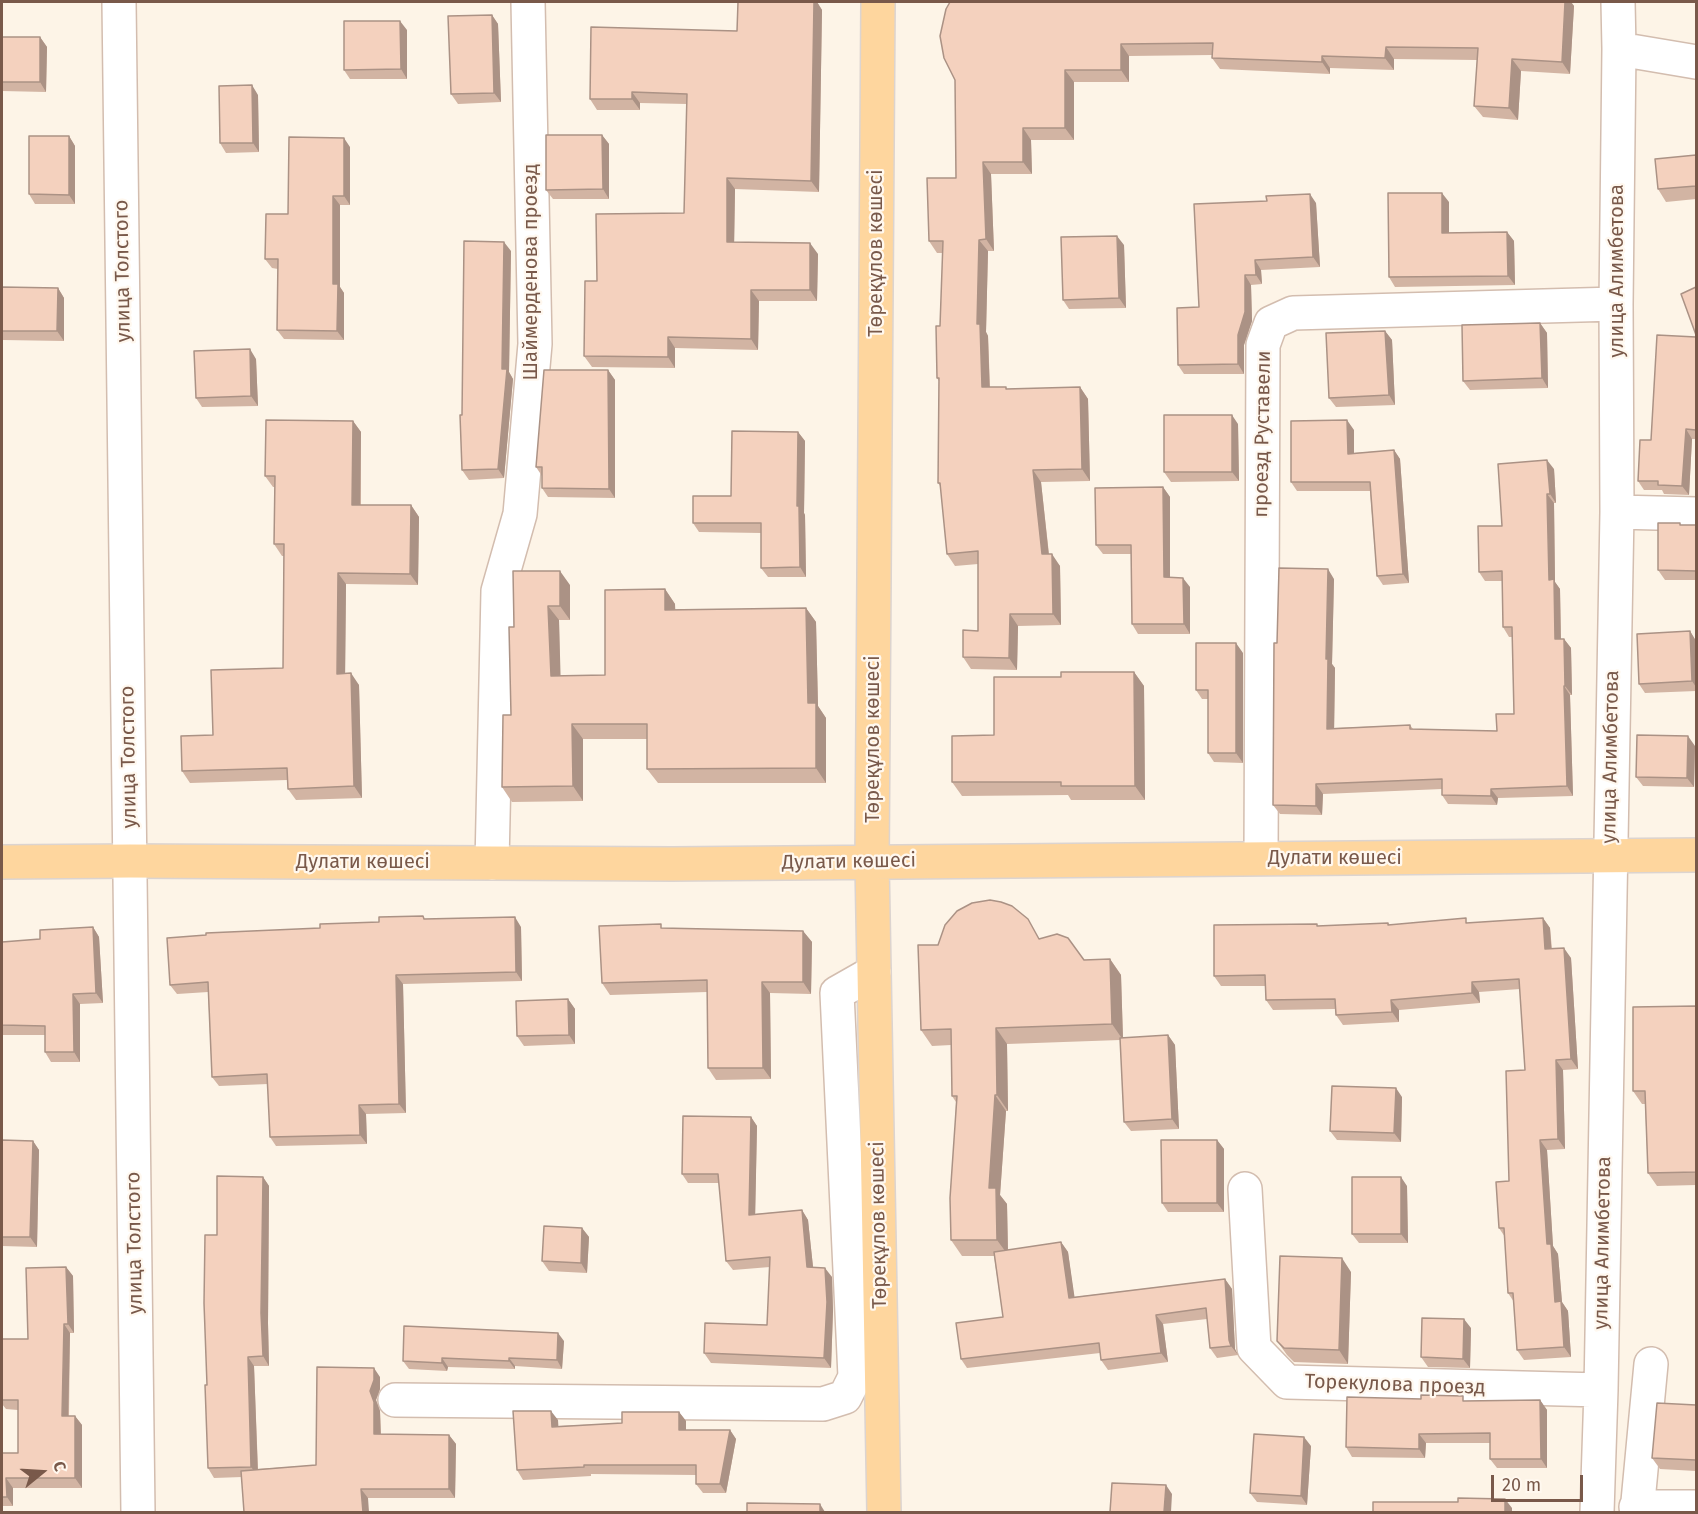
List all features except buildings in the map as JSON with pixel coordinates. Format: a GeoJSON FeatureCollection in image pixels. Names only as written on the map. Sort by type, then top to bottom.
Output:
{"type":"FeatureCollection","features":[{"type":"Feature","properties":{"kind":"main road","name":"Төреқұлов көшесі"},"geometry":{"type":"LineString","coordinates":[[878,2],[872,862],[884,1512]]}},
{"type":"Feature","properties":{"kind":"main road","name":"Дулати көшесі"},"geometry":{"type":"LineString","coordinates":[[2,862],[684,864],[1696,855]]}},
{"type":"Feature","properties":{"kind":"street","name":"улица Толстого"},"geometry":{"type":"LineString","coordinates":[[119,2],[138,1512]]}},
{"type":"Feature","properties":{"kind":"street","name":"Шаймерденова проезд"},"geometry":{"type":"LineString","coordinates":[[492,863],[498,591],[520,514],[535,344],[528,2]]}},
{"type":"Feature","properties":{"kind":"street","name":"улица Алимбетова"},"geometry":{"type":"LineString","coordinates":[[1597,1512],[1617,512],[1618,2]]}},
{"type":"Feature","properties":{"kind":"street"},"geometry":{"type":"LineString","coordinates":[[1619,49],[1696,62]]}},
{"type":"Feature","properties":{"kind":"street","name":"проезд Руставели"},"geometry":{"type":"LineString","coordinates":[[1261,858],[1263,345],[1271,323],[1293,313],[1616,304]]}},
{"type":"Feature","properties":{"kind":"street"},"geometry":{"type":"LineString","coordinates":[[1617,512],[1696,514]]}},
{"type":"Feature","properties":{"kind":"street"},"geometry":{"type":"LineString","coordinates":[[395,1400],[823,1404],[845,1397],[855,1377],[837,993],[874,972]]}},
{"type":"Feature","properties":{"kind":"street","name":"Торекулова проезд"},"geometry":{"type":"LineString","coordinates":[[1245,1189],[1254,1348],[1287,1382],[1601,1390]]}},
{"type":"Feature","properties":{"kind":"street"},"geometry":{"type":"LineString","coordinates":[[1651,1364],[1636,1510],[1696,1507]]}}]}
